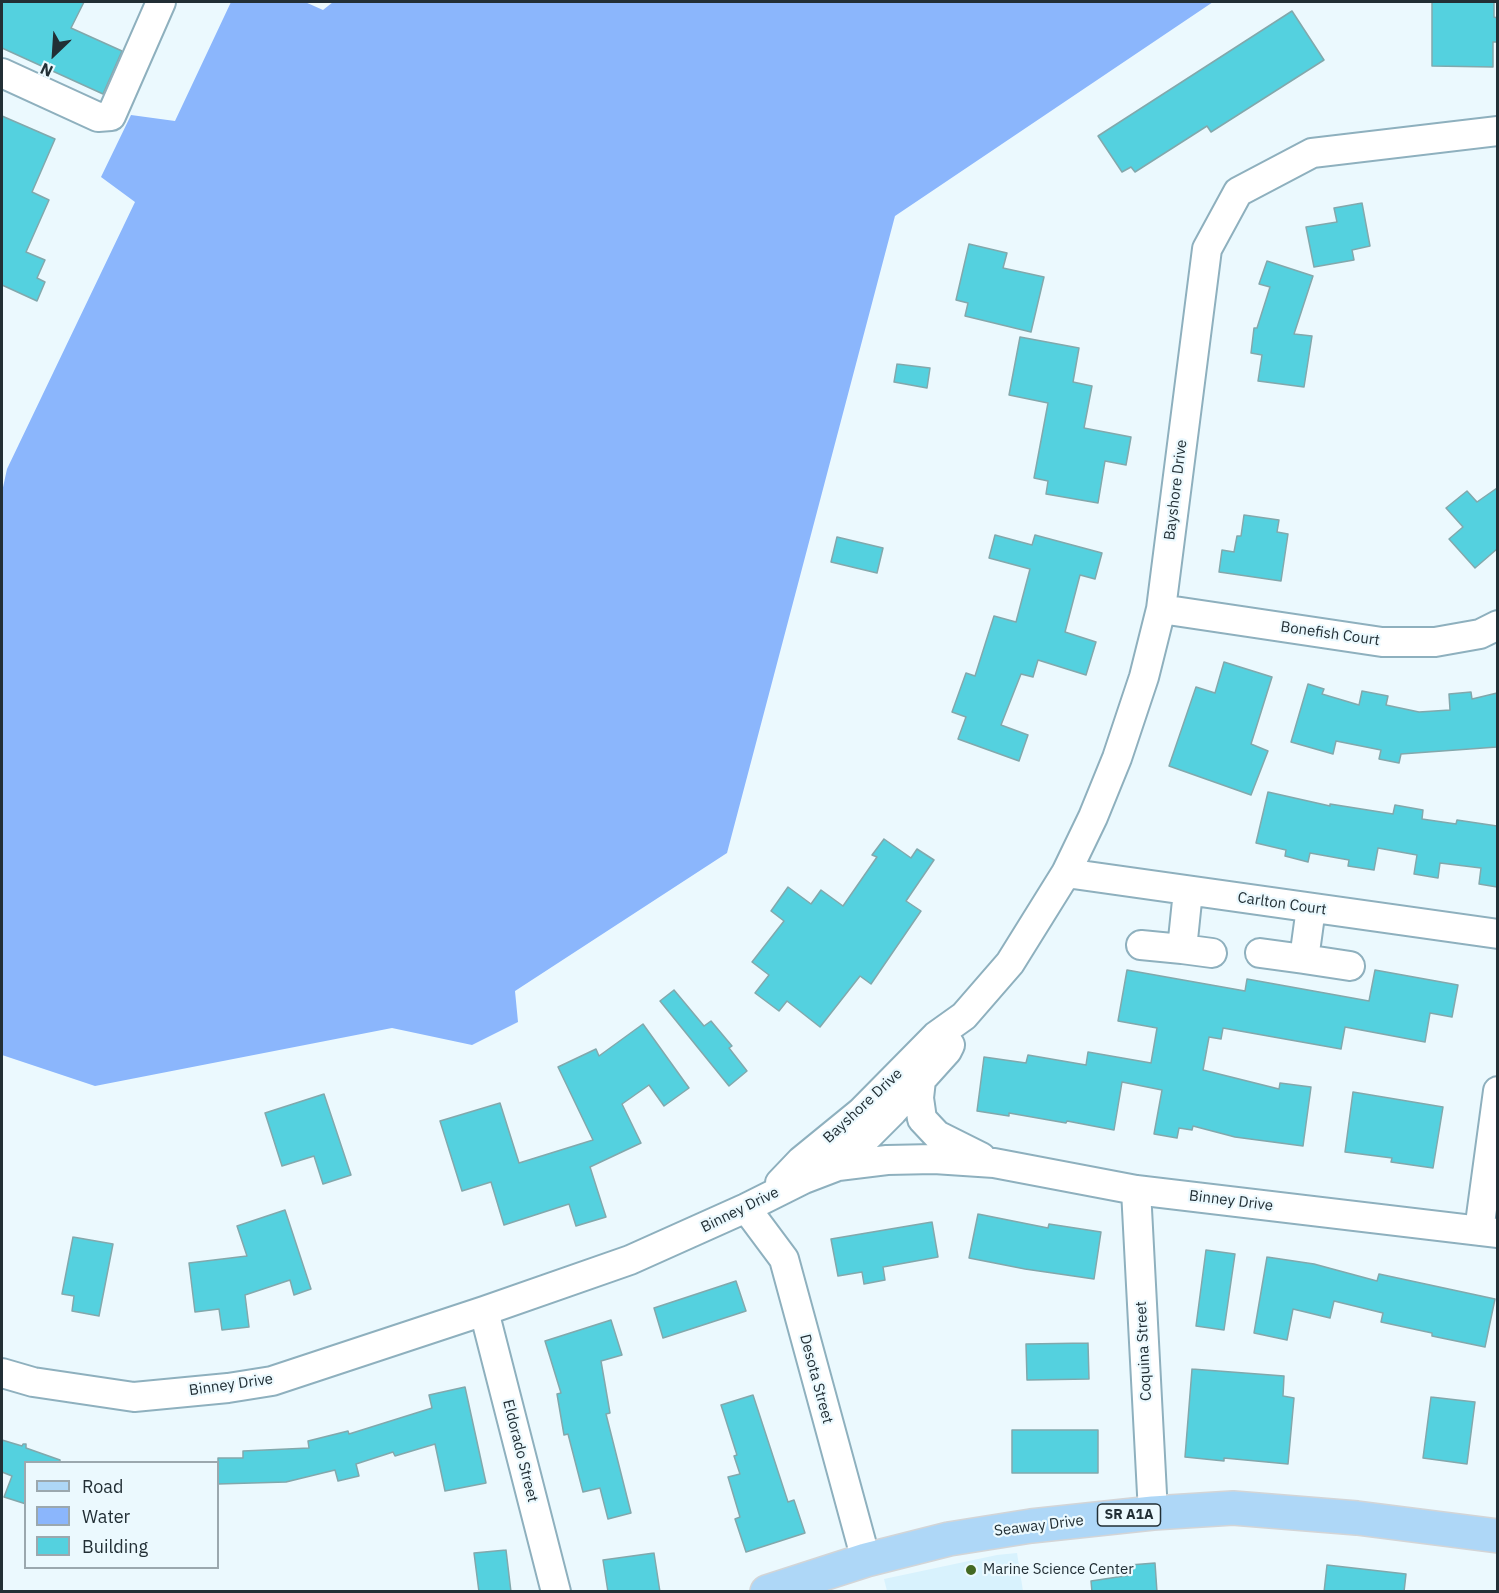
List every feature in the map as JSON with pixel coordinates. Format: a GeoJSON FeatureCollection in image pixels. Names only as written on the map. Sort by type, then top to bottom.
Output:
{"type":"FeatureCollection","features":[{"type":"Feature","properties":{"kind":"main road","name":"Seaway Drive"},"geometry":{"type":"LineString","coordinates":[[767,1592],[866,1560],[949,1539],[1031,1526],[1153,1513],[1233,1508],[1357,1518],[1497,1536]]}},
{"type":"Feature","properties":{"kind":"street"},"geometry":{"type":"LineString","coordinates":[[2,73],[98,117],[111,116],[161,2]]}},
{"type":"Feature","properties":{"kind":"street","name":"Bayshore Drive"},"geometry":{"type":"LineString","coordinates":[[756,1203],[801,1161],[861,1112],[936,1036],[964,1016],[1010,963],[1066,873],[1093,817],[1117,758],[1144,677],[1161,609],[1207,249],[1238,192],[1312,153],[1497,131]]}},
{"type":"Feature","properties":{"kind":"street","name":"Bonefish Court"},"geometry":{"type":"LineString","coordinates":[[1161,609],[1382,642],[1435,642],[1480,634],[1497,625]]}},
{"type":"Feature","properties":{"kind":"street","name":"Carlton Court"},"geometry":{"type":"LineString","coordinates":[[1066,873],[1497,934]]}},
{"type":"Feature","properties":{"kind":"street"},"geometry":{"type":"LineString","coordinates":[[1182,949],[1188,891]]}},
{"type":"Feature","properties":{"kind":"street"},"geometry":{"type":"LineString","coordinates":[[1304,959],[1311,908]]}},
{"type":"Feature","properties":{"kind":"street"},"geometry":{"type":"LineString","coordinates":[[1141,945],[1212,953]]}},
{"type":"Feature","properties":{"kind":"street"},"geometry":{"type":"LineString","coordinates":[[1260,953],[1350,966]]}},
{"type":"Feature","properties":{"kind":"street","name":"Bayshore Drive"},"geometry":{"type":"LineString","coordinates":[[838,1166],[947,1051],[964,1016]]}},
{"type":"Feature","properties":{"kind":"street","name":"Bayshore Drive"},"geometry":{"type":"LineString","coordinates":[[921,1080],[919,1098],[922,1119],[937,1135],[994,1163]]}},
{"type":"Feature","properties":{"kind":"street"},"geometry":{"type":"LineString","coordinates":[[1488,1232],[1497,1091]]}},
{"type":"Feature","properties":{"kind":"street","name":"Binney Drive"},"geometry":{"type":"LineString","coordinates":[[2,1373],[33,1382],[134,1397],[228,1388],[272,1381],[630,1260],[804,1179],[838,1166],[887,1160],[994,1163],[1136,1190],[1488,1232]]}},
{"type":"Feature","properties":{"kind":"street","name":"Coquina Street"},"geometry":{"type":"LineString","coordinates":[[1136,1190],[1153,1513]]}},
{"type":"Feature","properties":{"kind":"street","name":"Desota Street"},"geometry":{"type":"LineString","coordinates":[[756,1203],[784,1259],[866,1560]]}},
{"type":"Feature","properties":{"kind":"street","name":"Eldorado Street"},"geometry":{"type":"LineString","coordinates":[[484,1311],[556,1592]]}},
{"type":"Feature","properties":{"kind":"shaded area","name":"Marine Science Center"},"geometry":{"type":"Polygon","coordinates":[[[1017,1553],[1023,1591],[887,1591],[884,1579],[997,1555],[1017,1553]]]}},
{"type":"Feature","properties":{"kind":"water"},"geometry":{"type":"Polygon","coordinates":[[[231,2],[305,2],[323,10],[333,2],[1213,2],[895,216],[727,853],[515,991],[518,1022],[472,1045],[392,1028],[95,1086],[2,1055],[2,492],[7,469],[135,202],[101,177],[131,115],[175,121],[231,2]]]}},
{"type":"Feature","properties":{"kind":"building"},"geometry":{"type":"Polygon","coordinates":[[[2,2],[84,2],[71,28],[122,51],[103,94],[2,48],[2,2]]]}},
{"type":"Feature","properties":{"kind":"building"},"geometry":{"type":"Polygon","coordinates":[[[1432,2],[1494,2],[1497,42],[1493,42],[1493,67],[1432,66],[1432,2]]]}},
{"type":"Feature","properties":{"kind":"building"},"geometry":{"type":"Polygon","coordinates":[[[1292,11],[1324,60],[1211,132],[1207,126],[1135,172],[1131,167],[1122,172],[1098,136],[1292,11]]]}},
{"type":"Feature","properties":{"kind":"building"},"geometry":{"type":"Polygon","coordinates":[[[2,116],[55,139],[32,192],[49,200],[26,252],[45,260],[37,278],[45,282],[37,301],[2,285],[2,116]]]}},
{"type":"Feature","properties":{"kind":"building"},"geometry":{"type":"Polygon","coordinates":[[[1362,203],[1370,246],[1352,250],[1354,260],[1314,267],[1306,227],[1337,222],[1334,208],[1362,203]]]}},
{"type":"Feature","properties":{"kind":"building"},"geometry":{"type":"Polygon","coordinates":[[[969,244],[1007,253],[1003,268],[1044,277],[1031,332],[965,316],[968,303],[956,300],[969,244]]]}},
{"type":"Feature","properties":{"kind":"building"},"geometry":{"type":"Polygon","coordinates":[[[1267,261],[1313,276],[1294,334],[1312,336],[1304,387],[1258,381],[1262,355],[1251,353],[1254,328],[1257,328],[1270,287],[1259,284],[1267,261]]]}},
{"type":"Feature","properties":{"kind":"building"},"geometry":{"type":"Polygon","coordinates":[[[1020,337],[1079,348],[1073,382],[1092,386],[1084,428],[1131,437],[1126,465],[1105,461],[1098,503],[1046,494],[1048,481],[1034,478],[1048,403],[1009,395],[1020,337]]]}},
{"type":"Feature","properties":{"kind":"building"},"geometry":{"type":"Polygon","coordinates":[[[897,364],[930,368],[927,388],[894,382],[897,364]]]}},
{"type":"Feature","properties":{"kind":"building"},"geometry":{"type":"Polygon","coordinates":[[[1497,488],[1497,549],[1475,568],[1449,539],[1463,527],[1446,508],[1467,491],[1477,502],[1497,488]]]}},
{"type":"Feature","properties":{"kind":"building"},"geometry":{"type":"Polygon","coordinates":[[[1244,515],[1279,520],[1277,532],[1288,534],[1281,581],[1219,572],[1222,550],[1234,552],[1237,536],[1241,536],[1244,515]]]}},
{"type":"Feature","properties":{"kind":"building"},"geometry":{"type":"Polygon","coordinates":[[[995,535],[1032,545],[1035,535],[1102,553],[1095,579],[1080,575],[1065,632],[1096,642],[1086,675],[1038,660],[1033,677],[1021,674],[1001,725],[1028,735],[1019,761],[958,739],[966,717],[952,712],[966,673],[975,676],[994,616],[1016,622],[1030,569],[989,558],[995,535]]]}},
{"type":"Feature","properties":{"kind":"building"},"geometry":{"type":"Polygon","coordinates":[[[837,537],[883,548],[877,573],[831,562],[837,537]]]}},
{"type":"Feature","properties":{"kind":"building"},"geometry":{"type":"Polygon","coordinates":[[[1224,662],[1272,677],[1251,744],[1268,751],[1251,795],[1169,766],[1196,687],[1215,693],[1224,662]]]}},
{"type":"Feature","properties":{"kind":"building"},"geometry":{"type":"Polygon","coordinates":[[[1308,684],[1324,689],[1322,694],[1359,705],[1362,691],[1388,696],[1386,705],[1419,712],[1450,710],[1449,694],[1471,692],[1472,699],[1497,693],[1497,747],[1401,754],[1399,763],[1379,759],[1381,750],[1336,741],[1333,754],[1291,742],[1308,684]]]}},
{"type":"Feature","properties":{"kind":"building"},"geometry":{"type":"Polygon","coordinates":[[[1268,792],[1330,806],[1330,804],[1393,814],[1395,805],[1423,810],[1422,819],[1456,824],[1457,820],[1497,826],[1497,887],[1479,884],[1481,868],[1440,863],[1438,878],[1414,874],[1417,855],[1378,848],[1374,870],[1348,866],[1349,860],[1310,853],[1308,862],[1285,856],[1286,850],[1256,843],[1268,792]]]}},
{"type":"Feature","properties":{"kind":"building"},"geometry":{"type":"Polygon","coordinates":[[[884,839],[911,858],[917,849],[934,860],[906,901],[921,911],[871,984],[860,976],[820,1027],[787,1001],[779,1011],[755,993],[769,975],[752,962],[784,921],[771,911],[788,887],[811,904],[821,890],[843,906],[877,857],[872,855],[884,839]]]}},
{"type":"Feature","properties":{"kind":"building"},"geometry":{"type":"Polygon","coordinates":[[[1127,970],[1245,991],[1247,979],[1369,1001],[1375,970],[1458,985],[1452,1017],[1430,1013],[1425,1042],[1345,1027],[1341,1049],[1223,1028],[1221,1039],[1209,1037],[1203,1070],[1279,1089],[1280,1083],[1311,1087],[1303,1146],[1235,1137],[1193,1126],[1192,1130],[1179,1128],[1177,1138],[1154,1134],[1162,1090],[1122,1082],[1114,1130],[1067,1121],[1066,1123],[1009,1113],[1009,1116],[977,1111],[984,1057],[1026,1063],[1028,1055],[1086,1065],[1088,1052],[1151,1063],[1157,1028],[1118,1021],[1127,970]]]}},
{"type":"Feature","properties":{"kind":"building"},"geometry":{"type":"Polygon","coordinates":[[[674,990],[704,1026],[711,1021],[732,1046],[729,1048],[747,1071],[729,1086],[660,1001],[674,990]]]}},
{"type":"Feature","properties":{"kind":"building"},"geometry":{"type":"Polygon","coordinates":[[[643,1024],[689,1088],[664,1106],[649,1085],[622,1104],[641,1143],[590,1167],[606,1217],[576,1226],[569,1204],[504,1225],[491,1182],[462,1191],[440,1121],[500,1103],[519,1163],[593,1140],[558,1067],[596,1049],[599,1056],[643,1024]]]}},
{"type":"Feature","properties":{"kind":"building"},"geometry":{"type":"Polygon","coordinates":[[[1353,1092],[1443,1107],[1433,1168],[1391,1162],[1392,1158],[1345,1152],[1353,1092]]]}},
{"type":"Feature","properties":{"kind":"building"},"geometry":{"type":"Polygon","coordinates":[[[324,1094],[351,1175],[323,1184],[314,1156],[282,1166],[265,1113],[324,1094]]]}},
{"type":"Feature","properties":{"kind":"building"},"geometry":{"type":"Polygon","coordinates":[[[285,1210],[311,1289],[294,1295],[290,1280],[245,1295],[249,1327],[222,1330],[219,1309],[195,1312],[189,1263],[247,1256],[237,1226],[285,1210]]]}},
{"type":"Feature","properties":{"kind":"building"},"geometry":{"type":"Polygon","coordinates":[[[978,1214],[1048,1228],[1049,1224],[1101,1232],[1094,1279],[969,1258],[978,1214]]]}},
{"type":"Feature","properties":{"kind":"building"},"geometry":{"type":"Polygon","coordinates":[[[932,1222],[938,1257],[883,1267],[885,1280],[864,1284],[862,1272],[838,1276],[831,1239],[932,1222]]]}},
{"type":"Feature","properties":{"kind":"building"},"geometry":{"type":"Polygon","coordinates":[[[73,1237],[113,1244],[99,1316],[72,1311],[74,1296],[62,1294],[73,1237]]]}},
{"type":"Feature","properties":{"kind":"building"},"geometry":{"type":"Polygon","coordinates":[[[1206,1250],[1235,1254],[1224,1330],[1196,1326],[1206,1250]]]}},
{"type":"Feature","properties":{"kind":"building"},"geometry":{"type":"Polygon","coordinates":[[[1267,1257],[1314,1264],[1377,1281],[1379,1274],[1495,1299],[1485,1347],[1381,1322],[1383,1313],[1334,1301],[1330,1318],[1293,1309],[1287,1340],[1254,1333],[1267,1257]]]}},
{"type":"Feature","properties":{"kind":"building"},"geometry":{"type":"Polygon","coordinates":[[[736,1281],[746,1311],[663,1338],[654,1308],[736,1281]]]}},
{"type":"Feature","properties":{"kind":"building"},"geometry":{"type":"Polygon","coordinates":[[[611,1320],[622,1355],[601,1361],[610,1413],[606,1414],[631,1513],[608,1519],[600,1488],[583,1492],[568,1434],[564,1435],[557,1394],[561,1393],[545,1341],[611,1320]]]}},
{"type":"Feature","properties":{"kind":"building"},"geometry":{"type":"Polygon","coordinates":[[[1088,1343],[1089,1379],[1027,1380],[1026,1344],[1088,1343]]]}},
{"type":"Feature","properties":{"kind":"building"},"geometry":{"type":"Polygon","coordinates":[[[1192,1369],[1284,1376],[1283,1396],[1294,1398],[1288,1464],[1185,1457],[1192,1369]]]}},
{"type":"Feature","properties":{"kind":"building"},"geometry":{"type":"Polygon","coordinates":[[[465,1387],[486,1483],[445,1491],[435,1444],[395,1456],[393,1452],[356,1464],[359,1476],[338,1481],[335,1470],[286,1482],[219,1484],[218,1458],[243,1458],[243,1451],[309,1448],[308,1441],[348,1431],[349,1434],[432,1408],[429,1395],[465,1387]]]}},
{"type":"Feature","properties":{"kind":"building"},"geometry":{"type":"Polygon","coordinates":[[[753,1395],[788,1502],[794,1500],[805,1533],[746,1552],[735,1519],[740,1517],[728,1477],[740,1474],[734,1456],[737,1455],[721,1405],[753,1395]]]}},
{"type":"Feature","properties":{"kind":"building"},"geometry":{"type":"Polygon","coordinates":[[[1431,1397],[1475,1402],[1467,1464],[1423,1458],[1431,1397]]]}},
{"type":"Feature","properties":{"kind":"building"},"geometry":{"type":"Polygon","coordinates":[[[1012,1430],[1098,1430],[1098,1473],[1012,1473],[1012,1430]]]}},
{"type":"Feature","properties":{"kind":"building"},"geometry":{"type":"Polygon","coordinates":[[[2,1440],[22,1446],[26,1444],[26,1448],[60,1460],[24,1461],[24,1503],[4,1497],[12,1476],[2,1472],[2,1440]]]}},
{"type":"Feature","properties":{"kind":"building"},"geometry":{"type":"Polygon","coordinates":[[[506,1550],[511,1592],[479,1592],[474,1553],[506,1550]]]}},
{"type":"Feature","properties":{"kind":"building"},"geometry":{"type":"Polygon","coordinates":[[[654,1553],[660,1592],[608,1592],[603,1560],[654,1553]]]}},
{"type":"Feature","properties":{"kind":"building"},"geometry":{"type":"Polygon","coordinates":[[[1155,1563],[1157,1592],[1092,1592],[1091,1581],[1131,1575],[1130,1565],[1155,1563]]]}},
{"type":"Feature","properties":{"kind":"building"},"geometry":{"type":"Polygon","coordinates":[[[1327,1565],[1406,1574],[1404,1592],[1324,1592],[1327,1565]]]}},
{"type":"Feature","properties":{"kind":"place","name":"Marine Science Center"},"geometry":{"type":"Point","coordinates":[971,1570]}}]}
